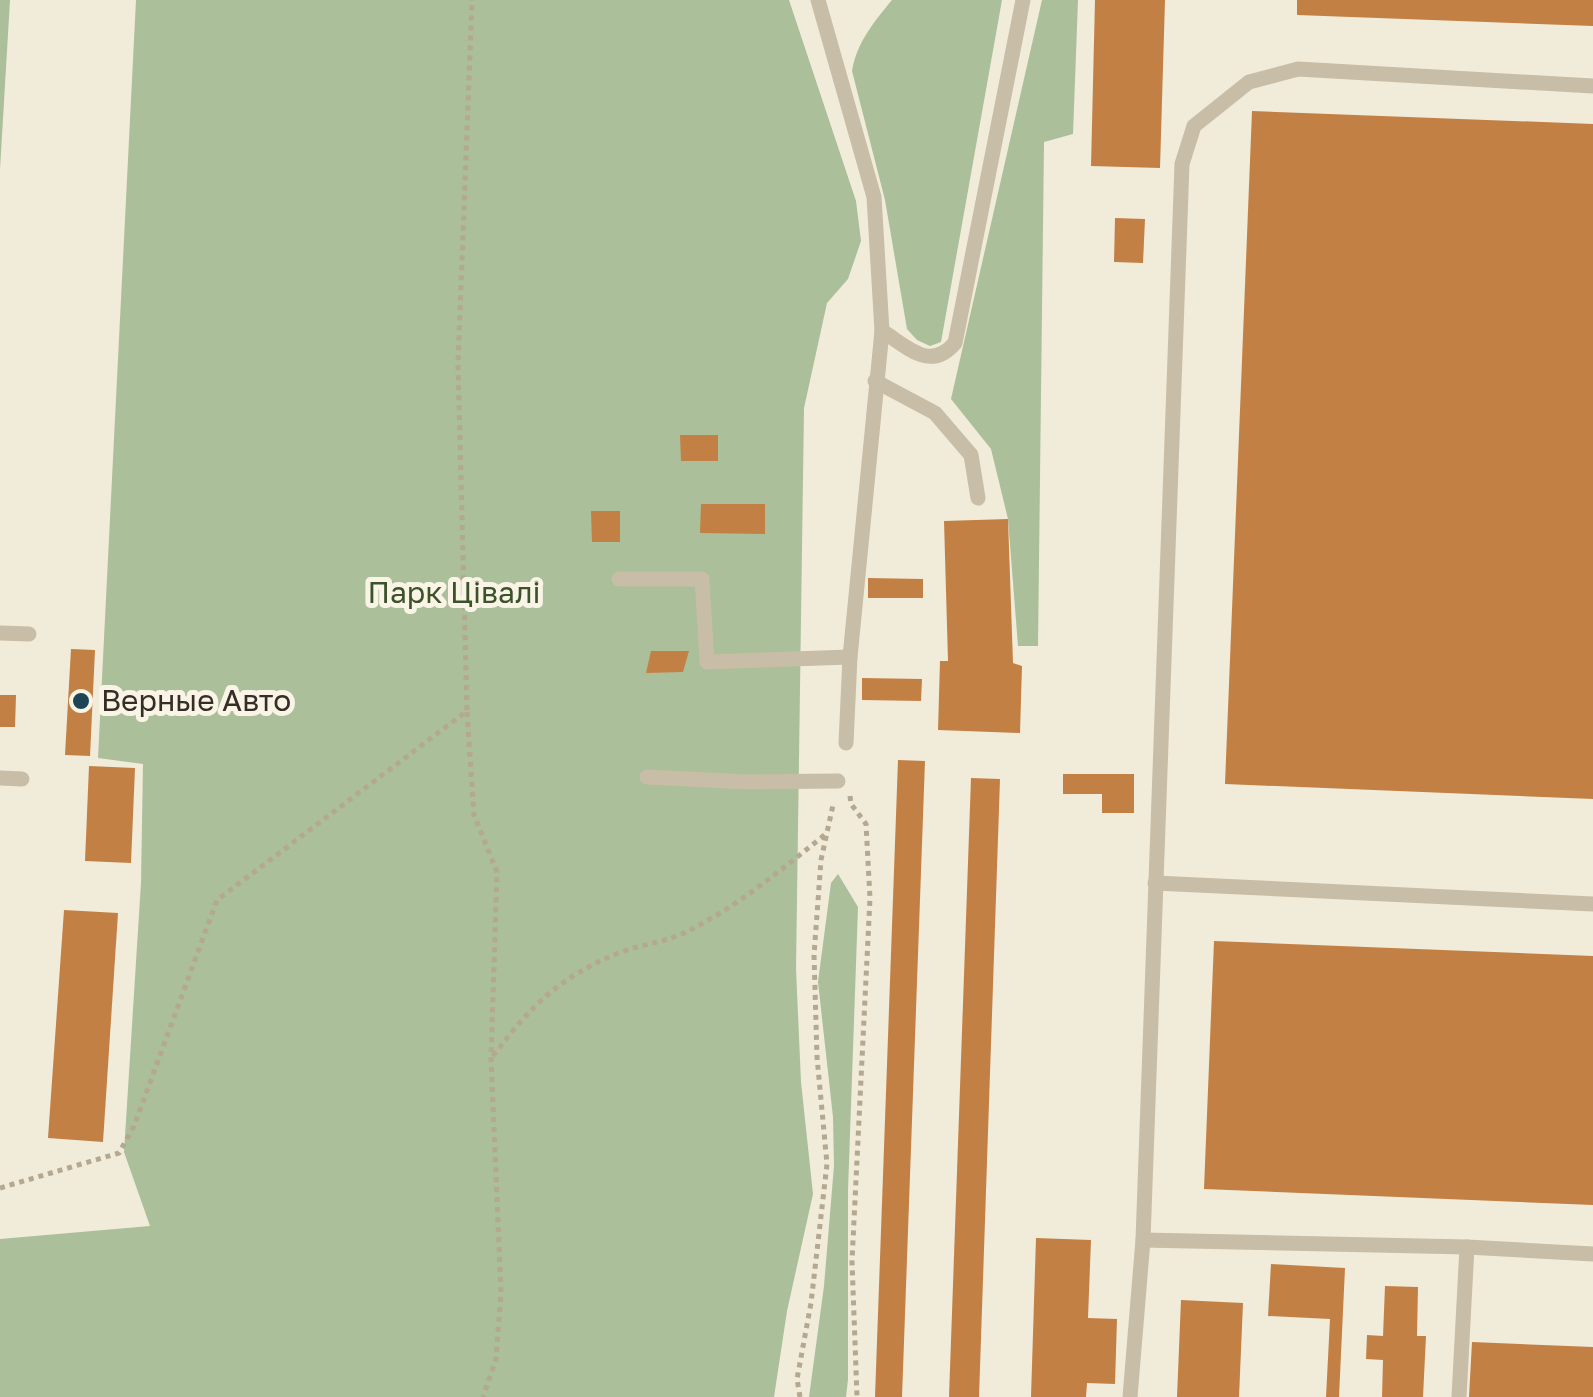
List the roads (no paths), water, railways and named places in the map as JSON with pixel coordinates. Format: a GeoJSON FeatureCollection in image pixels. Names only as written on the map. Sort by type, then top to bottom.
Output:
{"type":"FeatureCollection","features":[{"type":"Feature","properties":{"kind":"lane"},"geometry":{"type":"LineString","coordinates":[[818,0],[874,197],[882,331],[850,657],[846,743]]}},
{"type":"Feature","properties":{"kind":"lane"},"geometry":{"type":"LineString","coordinates":[[882,331],[916,353],[932,358],[944,355],[956,343],[1023,0]]}},
{"type":"Feature","properties":{"kind":"lane"},"geometry":{"type":"LineString","coordinates":[[1130,1397],[1143,1240],[1182,164],[1194,126],[1249,82],[1298,69],[1593,86]]}},
{"type":"Feature","properties":{"kind":"lane"},"geometry":{"type":"LineString","coordinates":[[875,381],[935,413],[971,455],[978,498]]}},
{"type":"Feature","properties":{"kind":"lane"},"geometry":{"type":"LineString","coordinates":[[619,578],[702,579],[707,662],[850,657]]}},
{"type":"Feature","properties":{"kind":"lane"},"geometry":{"type":"LineString","coordinates":[[0,633],[29,634]]}},
{"type":"Feature","properties":{"kind":"lane"},"geometry":{"type":"LineString","coordinates":[[647,777],[844,785]]}},
{"type":"Feature","properties":{"kind":"lane"},"geometry":{"type":"LineString","coordinates":[[0,778],[22,779]]}},
{"type":"Feature","properties":{"kind":"lane"},"geometry":{"type":"LineString","coordinates":[[1155,883],[1593,904]]}},
{"type":"Feature","properties":{"kind":"lane"},"geometry":{"type":"LineString","coordinates":[[1143,1240],[1467,1247],[1593,1254]]}},
{"type":"Feature","properties":{"kind":"lane"},"geometry":{"type":"LineString","coordinates":[[1459,1397],[1467,1247]]}},
{"type":"Feature","properties":{"kind":"place","name":"Верные Авто"},"geometry":{"type":"Point","coordinates":[81,701]}},
{"type":"Feature","properties":{"kind":"park label","name":"Парк Цівалі"},"geometry":{"type":"Point","coordinates":[454,593]}}]}
